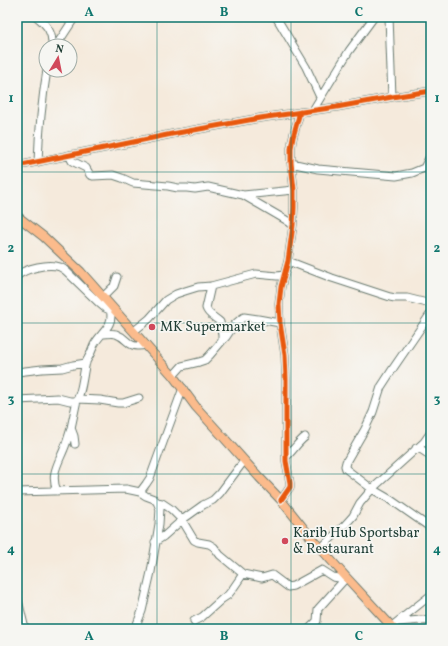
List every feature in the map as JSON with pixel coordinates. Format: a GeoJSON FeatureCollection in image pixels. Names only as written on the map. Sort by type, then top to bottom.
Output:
{"type":"FeatureCollection","features":[{"type":"Feature","properties":{"kind":"main road"},"geometry":{"type":"LineString","coordinates":[[17,216],[44,237],[81,272],[114,312],[134,331],[173,376],[196,406],[244,461],[281,500],[309,536],[346,578],[395,626]]}},
{"type":"Feature","properties":{"kind":"street"},"geometry":{"type":"LineString","coordinates":[[37,17],[46,27],[52,38]]}},
{"type":"Feature","properties":{"kind":"street"},"geometry":{"type":"LineString","coordinates":[[61,38],[74,17]]}},
{"type":"Feature","properties":{"kind":"street"},"geometry":{"type":"LineString","coordinates":[[276,17],[306,67],[320,97]]}},
{"type":"Feature","properties":{"kind":"street"},"geometry":{"type":"LineString","coordinates":[[313,110],[349,51],[374,17]]}},
{"type":"Feature","properties":{"kind":"street"},"geometry":{"type":"LineString","coordinates":[[389,17],[392,97]]}},
{"type":"Feature","properties":{"kind":"street"},"geometry":{"type":"LineString","coordinates":[[38,162],[39,134],[46,78]]}},
{"type":"Feature","properties":{"kind":"street"},"geometry":{"type":"LineString","coordinates":[[17,166],[172,134],[260,118],[431,91]]}},
{"type":"Feature","properties":{"kind":"street"},"geometry":{"type":"LineString","coordinates":[[281,500],[290,487],[290,483],[286,457],[285,355],[280,323],[279,304],[281,287],[288,261],[293,225],[294,190],[291,148],[300,112]]}},
{"type":"Feature","properties":{"kind":"street"},"geometry":{"type":"LineString","coordinates":[[291,163],[318,169],[396,176],[412,174],[428,168],[431,154]]}},
{"type":"Feature","properties":{"kind":"street"},"geometry":{"type":"LineString","coordinates":[[69,155],[72,161],[84,166],[89,174],[93,176],[113,175],[133,183],[178,188],[195,189],[208,186],[243,195],[293,225]]}},
{"type":"Feature","properties":{"kind":"street"},"geometry":{"type":"LineString","coordinates":[[243,195],[294,190]]}},
{"type":"Feature","properties":{"kind":"street"},"geometry":{"type":"LineString","coordinates":[[288,261],[332,278],[390,297],[407,298],[431,304]]}},
{"type":"Feature","properties":{"kind":"street"},"geometry":{"type":"LineString","coordinates":[[17,276],[41,266],[60,267],[99,303],[105,308],[114,312],[111,323],[95,343],[86,363],[71,428],[56,468],[54,484],[57,491]]}},
{"type":"Feature","properties":{"kind":"street"},"geometry":{"type":"LineString","coordinates":[[134,331],[149,319],[166,300],[176,294],[198,287],[211,286],[256,274],[277,276],[284,275]]}},
{"type":"Feature","properties":{"kind":"street"},"geometry":{"type":"LineString","coordinates":[[103,297],[114,286],[117,277]]}},
{"type":"Feature","properties":{"kind":"street"},"geometry":{"type":"LineString","coordinates":[[211,286],[206,308],[207,311],[220,322],[222,341]]}},
{"type":"Feature","properties":{"kind":"street"},"geometry":{"type":"LineString","coordinates":[[431,313],[381,387],[373,412],[345,466],[346,469],[372,489],[391,500],[431,528]]}},
{"type":"Feature","properties":{"kind":"street"},"geometry":{"type":"LineString","coordinates":[[173,376],[182,366],[186,364],[205,360],[226,337],[234,325],[244,317],[280,323]]}},
{"type":"Feature","properties":{"kind":"street"},"geometry":{"type":"LineString","coordinates":[[102,334],[116,334],[133,346],[137,347],[146,345]]}},
{"type":"Feature","properties":{"kind":"street"},"geometry":{"type":"LineString","coordinates":[[17,372],[62,368],[86,363]]}},
{"type":"Feature","properties":{"kind":"street"},"geometry":{"type":"LineString","coordinates":[[140,492],[150,478],[183,388]]}},
{"type":"Feature","properties":{"kind":"street"},"geometry":{"type":"LineString","coordinates":[[17,400],[58,398],[70,401],[76,401],[77,399],[123,403],[139,398]]}},
{"type":"Feature","properties":{"kind":"street"},"geometry":{"type":"LineString","coordinates":[[71,428],[75,444]]}},
{"type":"Feature","properties":{"kind":"street"},"geometry":{"type":"LineString","coordinates":[[320,548],[344,526],[372,489],[424,442],[431,432]]}},
{"type":"Feature","properties":{"kind":"street"},"geometry":{"type":"LineString","coordinates":[[286,457],[305,437]]}},
{"type":"Feature","properties":{"kind":"street"},"geometry":{"type":"LineString","coordinates":[[416,448],[431,456]]}},
{"type":"Feature","properties":{"kind":"street"},"geometry":{"type":"LineString","coordinates":[[155,542],[182,520],[220,493],[244,461]]}},
{"type":"Feature","properties":{"kind":"street"},"geometry":{"type":"LineString","coordinates":[[17,492],[126,489],[140,492],[171,508],[182,520],[194,540],[214,547],[243,574],[262,578],[272,575],[288,587],[293,586],[322,570],[333,577],[346,578]]}},
{"type":"Feature","properties":{"kind":"street"},"geometry":{"type":"LineString","coordinates":[[135,629],[142,611],[151,572],[159,524],[160,509],[158,502]]}},
{"type":"Feature","properties":{"kind":"street"},"geometry":{"type":"LineString","coordinates":[[194,621],[202,617],[228,595],[243,574]]}},
{"type":"Feature","properties":{"kind":"street"},"geometry":{"type":"LineString","coordinates":[[309,629],[317,621],[318,609],[346,578]]}},
{"type":"Feature","properties":{"kind":"street"},"geometry":{"type":"LineString","coordinates":[[17,594],[24,629]]}},
{"type":"Feature","properties":{"kind":"street"},"geometry":{"type":"LineString","coordinates":[[395,626],[430,596]]}},
{"type":"Feature","properties":{"kind":"street"},"geometry":{"type":"LineString","coordinates":[[395,626],[421,620],[431,621]]}},
{"type":"Feature","properties":{"kind":"cycle path"},"geometry":{"type":"LineString","coordinates":[[17,166],[172,134],[260,118],[431,91]]}},
{"type":"Feature","properties":{"kind":"cycle path"},"geometry":{"type":"LineString","coordinates":[[281,500],[290,487],[290,483],[286,461],[285,355],[280,323],[279,304],[281,287],[288,261],[293,225],[294,190],[291,148],[300,112]]}},
{"type":"Feature","properties":{"kind":"place","name":"MK Supermarket"},"geometry":{"type":"Point","coordinates":[152,327]}},
{"type":"Feature","properties":{"kind":"place","name":"Karib Hub Sportsbar & Restaurant"},"geometry":{"type":"Point","coordinates":[285,541]}}]}
